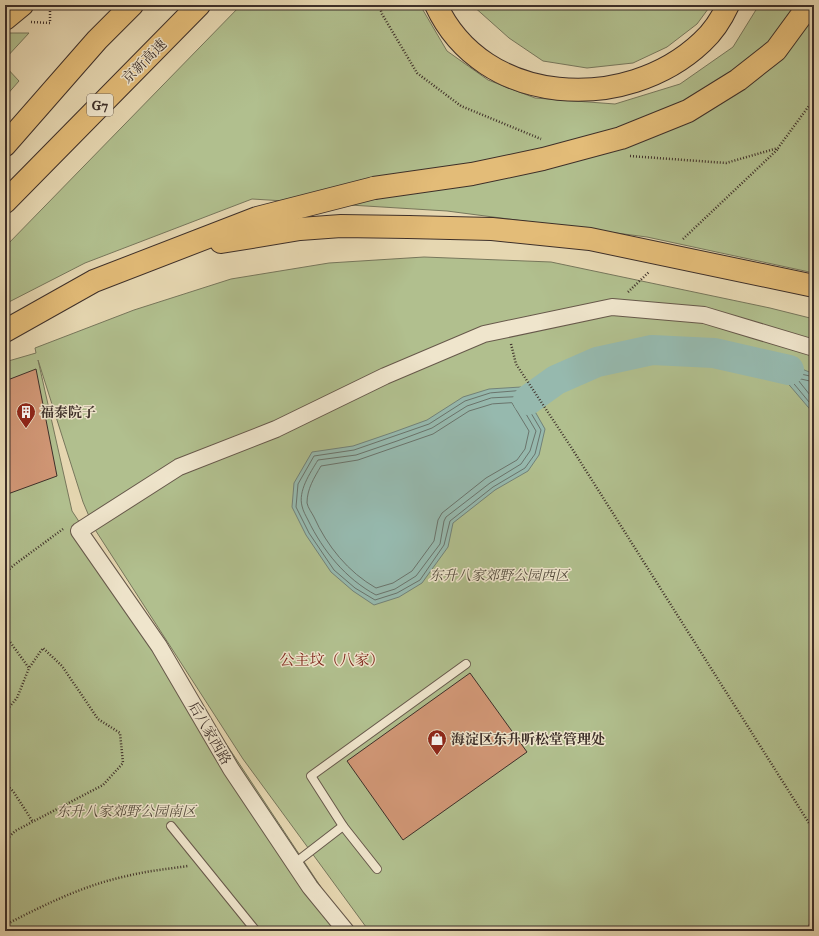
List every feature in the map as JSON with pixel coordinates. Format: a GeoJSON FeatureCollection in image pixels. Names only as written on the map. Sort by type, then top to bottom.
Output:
{"type":"FeatureCollection","features":[{"type":"Feature","properties":{"kind":"highway"},"geometry":{"type":"LineString","coordinates":[[5,19],[22,5]]}},
{"type":"Feature","properties":{"kind":"highway"},"geometry":{"type":"LineString","coordinates":[[5,145],[97,40],[132,5]]}},
{"type":"Feature","properties":{"kind":"highway"},"geometry":{"type":"LineString","coordinates":[[436,5],[450,29],[464,46],[485,64],[513,78],[542,87],[570,90],[598,89],[628,83],[655,74],[682,58],[703,42],[721,18],[728,5]]}},
{"type":"Feature","properties":{"kind":"highway"},"geometry":{"type":"LineString","coordinates":[[5,331],[94,281],[257,218],[374,188],[472,174],[542,159],[621,138],[688,111],[738,80],[776,50],[809,5]]}},
{"type":"Feature","properties":{"kind":"highway","name":"京新高速"},"geometry":{"type":"LineString","coordinates":[[5,202],[197,7]]}},
{"type":"Feature","properties":{"kind":"highway"},"geometry":{"type":"LineString","coordinates":[[178,248],[300,229],[341,226],[492,229],[590,239],[814,286]]}},
{"type":"Feature","properties":{"kind":"street"},"geometry":{"type":"LineString","coordinates":[[79,531],[179,467],[276,430],[385,376],[484,334],[612,307],[704,315],[814,348]]}},
{"type":"Feature","properties":{"kind":"street","name":"后八家西路"},"geometry":{"type":"LineString","coordinates":[[79,531],[159,646],[231,768],[310,887],[346,931]]}},
{"type":"Feature","properties":{"kind":"lane"},"geometry":{"type":"LineString","coordinates":[[378,869],[343,826],[311,776],[466,664]]}},
{"type":"Feature","properties":{"kind":"lane"},"geometry":{"type":"LineString","coordinates":[[171,826],[256,931]]}},
{"type":"Feature","properties":{"kind":"lane"},"geometry":{"type":"LineString","coordinates":[[295,863],[343,826]]}},
{"type":"Feature","properties":{"kind":"path"},"geometry":{"type":"LineString","coordinates":[[50,5],[50,12]]}},
{"type":"Feature","properties":{"kind":"path"},"geometry":{"type":"LineString","coordinates":[[379,5],[382,14],[417,73],[461,106],[548,142]]}},
{"type":"Feature","properties":{"kind":"path"},"geometry":{"type":"LineString","coordinates":[[681,242],[778,148],[814,99]]}},
{"type":"Feature","properties":{"kind":"path"},"geometry":{"type":"LineString","coordinates":[[629,156],[726,163],[778,148]]}},
{"type":"Feature","properties":{"kind":"path"},"geometry":{"type":"LineString","coordinates":[[612,307],[652,269]]}},
{"type":"Feature","properties":{"kind":"path"},"geometry":{"type":"LineString","coordinates":[[516,364],[571,447],[814,831]]}},
{"type":"Feature","properties":{"kind":"path"},"geometry":{"type":"LineString","coordinates":[[5,574],[14,565],[70,524],[79,531]]}},
{"type":"Feature","properties":{"kind":"path"},"geometry":{"type":"LineString","coordinates":[[5,635],[29,668]]}},
{"type":"Feature","properties":{"kind":"path"},"geometry":{"type":"LineString","coordinates":[[5,712],[17,698],[29,668],[43,648],[62,666],[98,719],[120,732],[123,763],[103,785],[15,831],[5,841]]}},
{"type":"Feature","properties":{"kind":"path"},"geometry":{"type":"LineString","coordinates":[[5,784],[13,791],[34,822]]}},
{"type":"Feature","properties":{"kind":"path"},"geometry":{"type":"LineString","coordinates":[[5,925],[38,908],[81,889],[126,876],[203,864]]}},
{"type":"Feature","properties":{"kind":"path"},"geometry":{"type":"LineString","coordinates":[[806,931],[814,918]]}},
{"type":"Feature","properties":{"kind":"green space"},"geometry":{"type":"Polygon","coordinates":[[[241,5],[420,5],[447,51],[488,80],[535,98],[615,104],[680,84],[733,47],[759,5],[814,5],[814,273],[647,237],[447,211],[252,199],[85,263],[5,304],[5,247],[241,5]]]}},
{"type":"Feature","properties":{"kind":"green space"},"geometry":{"type":"Polygon","coordinates":[[[472,5],[711,5],[697,24],[667,47],[633,63],[587,68],[543,61],[509,38],[472,5]]]}},
{"type":"Feature","properties":{"kind":"green space"},"geometry":{"type":"Polygon","coordinates":[[[5,33],[29,33],[5,59],[5,33]]]}},
{"type":"Feature","properties":{"kind":"green space"},"geometry":{"type":"Polygon","coordinates":[[[5,66],[19,81],[5,97],[5,66]]]}},
{"type":"Feature","properties":{"kind":"green space","name":"东升八家郊野公园西区"},"geometry":{"type":"Polygon","coordinates":[[[424,257],[551,262],[770,308],[814,319],[814,931],[369,931],[243,759],[94,528],[83,502],[38,360],[72,511],[350,931],[5,931],[5,362],[36,353],[35,348],[134,310],[231,279],[329,263],[424,257]]]}},
{"type":"Feature","properties":{"kind":"water"},"geometry":{"type":"Polygon","coordinates":[[[802,369],[814,374],[814,414],[785,380],[789,370],[802,369]]]}},
{"type":"Feature","properties":{"kind":"water"},"geometry":{"type":"Polygon","coordinates":[[[521,387],[545,429],[539,455],[528,471],[495,490],[453,523],[448,547],[422,583],[399,597],[374,605],[353,591],[331,572],[306,535],[292,507],[294,483],[312,452],[353,446],[427,420],[463,397],[489,389],[521,387]]]}},
{"type":"Feature","properties":{"kind":"building","name":"福泰院子"},"geometry":{"type":"Polygon","coordinates":[[[36,369],[57,476],[5,495],[5,381],[36,369]]]}},
{"type":"Feature","properties":{"kind":"building","name":"海淀区东升听松堂管理处"},"geometry":{"type":"Polygon","coordinates":[[[470,673],[527,752],[403,840],[347,761],[470,673]]]}},
{"type":"Feature","properties":{"kind":"waterway"},"geometry":{"type":"LineString","coordinates":[[528,400],[556,380],[597,362],[652,350],[714,353],[789,370]]}},
{"type":"Feature","properties":{"kind":"place","name":"福泰院子"},"geometry":{"type":"Point","coordinates":[26,429]}},
{"type":"Feature","properties":{"kind":"place","name":"海淀区东升听松堂管理处"},"geometry":{"type":"Point","coordinates":[437,756]}},
{"type":"Feature","properties":{"kind":"district","name":"公主坟（八家）"},"geometry":{"type":"Point","coordinates":[332,660]}},
{"type":"Feature","properties":{"kind":"park label","name":"东升八家郊野公园南区"},"geometry":{"type":"Point","coordinates":[126,811]}}]}
